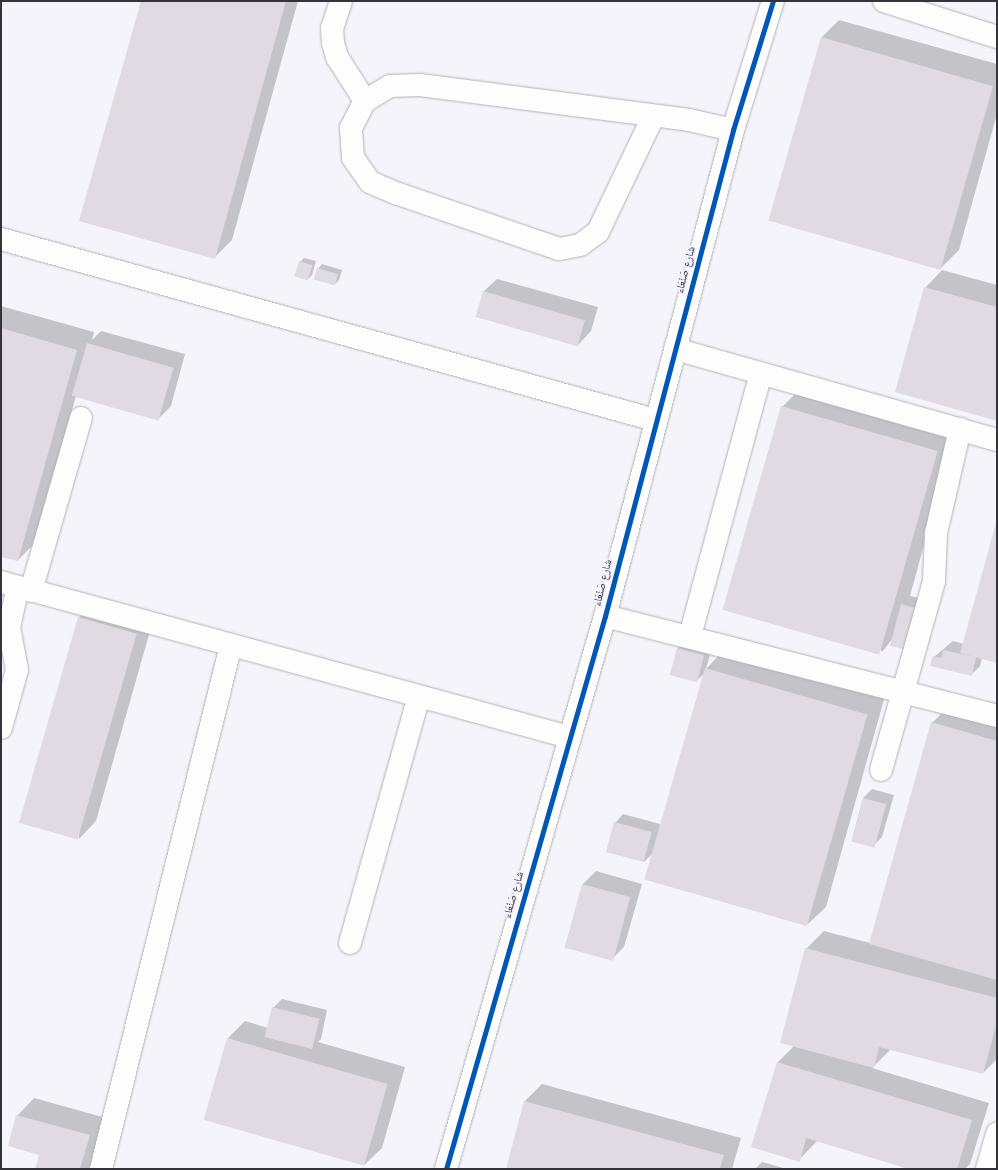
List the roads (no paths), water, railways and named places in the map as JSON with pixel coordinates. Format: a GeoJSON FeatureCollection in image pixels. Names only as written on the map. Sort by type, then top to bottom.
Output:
{"type":"FeatureCollection","features":[{"type":"Feature","properties":{"kind":"street"},"geometry":{"type":"LineString","coordinates":[[341,1],[332,28],[333,43],[337,57],[365,101]]}},
{"type":"Feature","properties":{"kind":"street","name":"شارع صَنْعَاء"},"geometry":{"type":"LineString","coordinates":[[446,1169],[605,616],[655,420],[733,130],[773,1]]}},
{"type":"Feature","properties":{"kind":"street"},"geometry":{"type":"LineString","coordinates":[[884,1],[997,37]]}},
{"type":"Feature","properties":{"kind":"street"},"geometry":{"type":"LineString","coordinates":[[653,117],[598,232],[580,245],[559,249],[405,197],[370,182],[353,158],[351,128],[365,101],[390,86],[420,86],[653,117],[689,120],[733,130]]}},
{"type":"Feature","properties":{"kind":"street"},"geometry":{"type":"LineString","coordinates":[[1,239],[655,420]]}},
{"type":"Feature","properties":{"kind":"street"},"geometry":{"type":"LineString","coordinates":[[675,349],[997,440]]}},
{"type":"Feature","properties":{"kind":"street"},"geometry":{"type":"LineString","coordinates":[[690,636],[761,373]]}},
{"type":"Feature","properties":{"kind":"street"},"geometry":{"type":"LineString","coordinates":[[1,728],[17,670],[9,627],[17,587],[81,418]]}},
{"type":"Feature","properties":{"kind":"street"},"geometry":{"type":"LineString","coordinates":[[881,770],[934,582],[936,533],[960,429]]}},
{"type":"Feature","properties":{"kind":"street"},"geometry":{"type":"LineString","coordinates":[[17,587],[570,737]]}},
{"type":"Feature","properties":{"kind":"street"},"geometry":{"type":"LineString","coordinates":[[605,616],[690,636],[997,716]]}},
{"type":"Feature","properties":{"kind":"street"},"geometry":{"type":"LineString","coordinates":[[102,1169],[231,645]]}},
{"type":"Feature","properties":{"kind":"street"},"geometry":{"type":"LineString","coordinates":[[350,943],[419,696]]}},
{"type":"Feature","properties":{"kind":"street"},"geometry":{"type":"LineString","coordinates":[[987,1169],[997,1133]]}}]}
